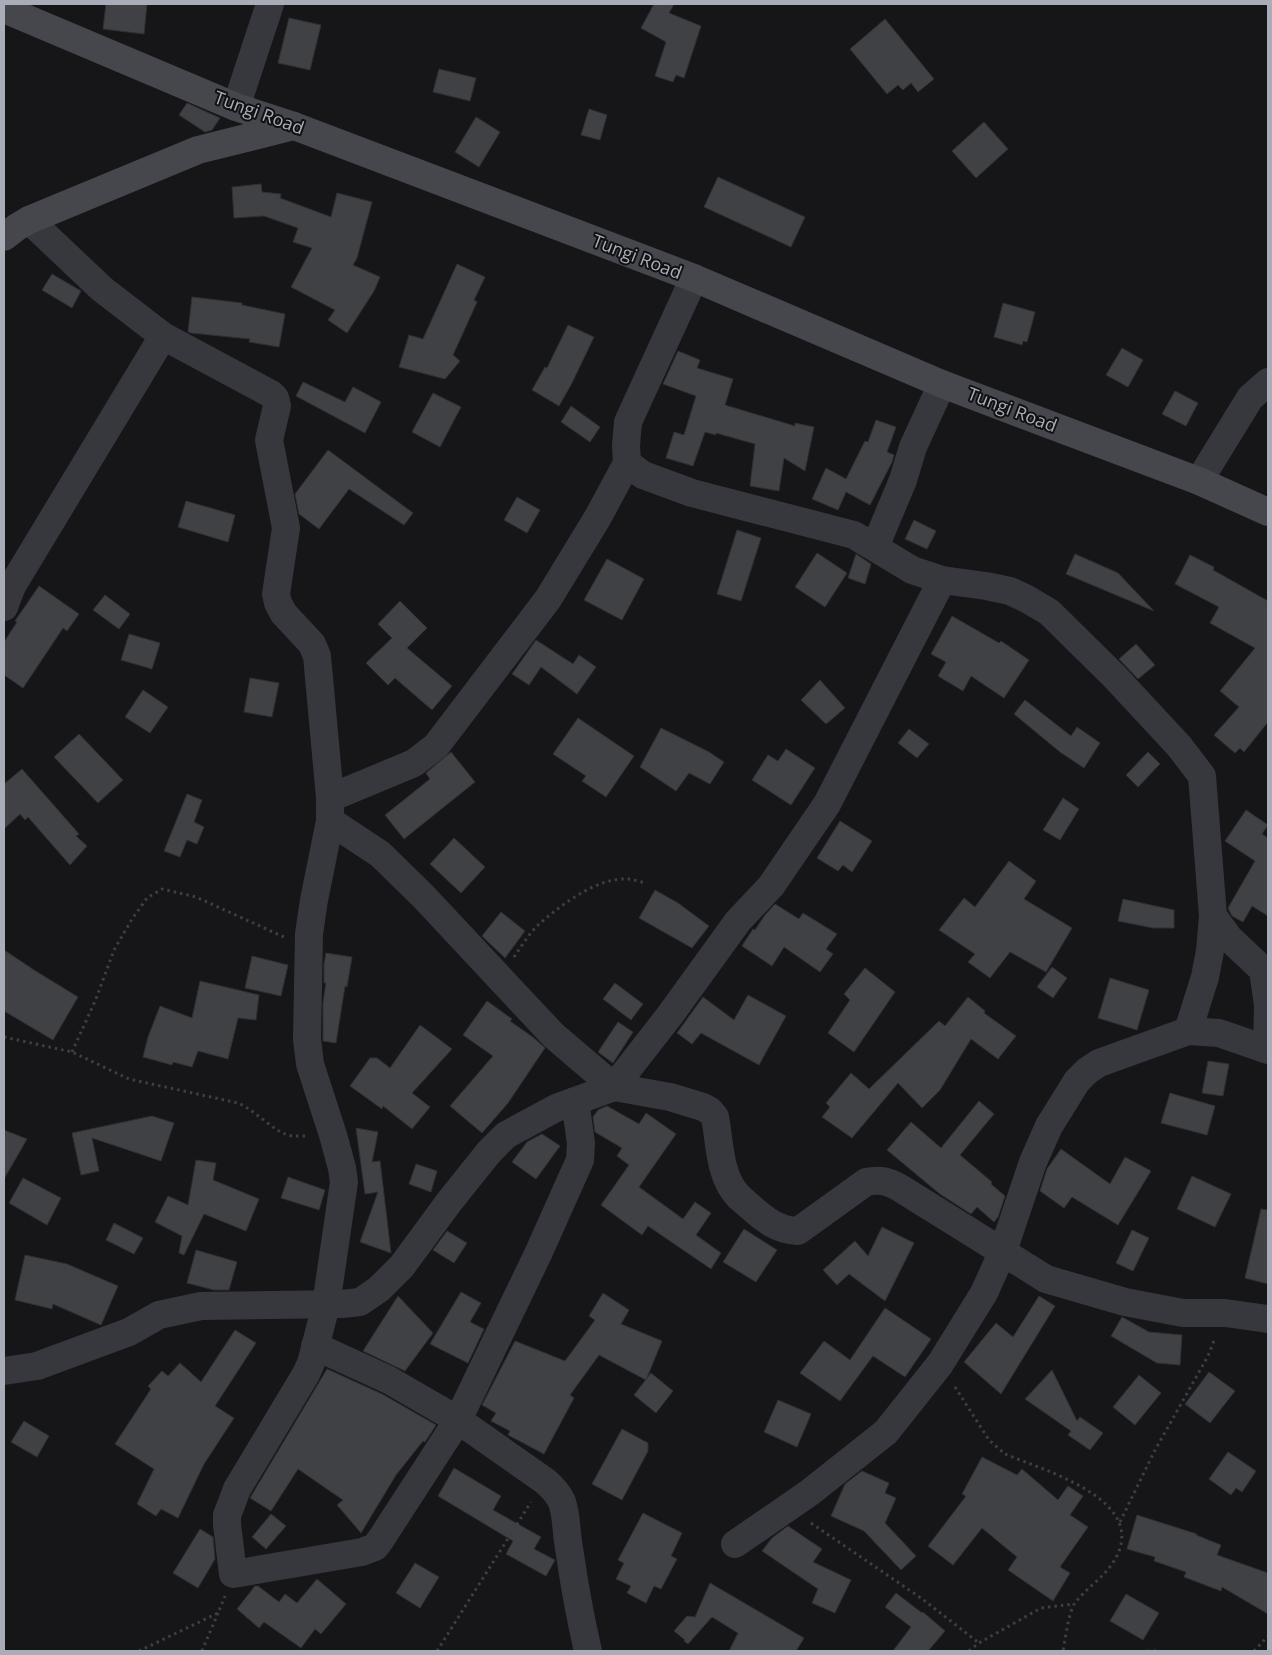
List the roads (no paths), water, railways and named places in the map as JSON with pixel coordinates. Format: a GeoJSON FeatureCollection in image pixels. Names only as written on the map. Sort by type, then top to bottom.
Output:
{"type":"FeatureCollection","features":[{"type":"Feature","properties":{"kind":"main road","name":"Tungi Road"},"geometry":{"type":"LineString","coordinates":[[4,9],[236,107],[294,126],[694,278],[942,384],[1199,481],[1268,512]]}},
{"type":"Feature","properties":{"kind":"main road"},"geometry":{"type":"LineString","coordinates":[[4,237],[17,226],[29,220],[198,150],[294,126]]}},
{"type":"Feature","properties":{"kind":"street"},"geometry":{"type":"LineString","coordinates":[[236,107],[270,4]]}},
{"type":"Feature","properties":{"kind":"street"},"geometry":{"type":"LineString","coordinates":[[29,220],[102,289],[163,336],[271,394],[275,398],[277,406],[269,440],[286,528],[276,594],[278,604],[284,614],[312,644],[317,656],[330,810],[314,900],[309,948],[308,1052],[310,1064],[333,1135],[344,1182],[326,1305],[311,1363],[237,1489],[227,1515],[233,1574],[350,1554],[375,1546],[458,1420],[538,1254],[580,1160],[581,1143],[575,1101]]}},
{"type":"Feature","properties":{"kind":"street"},"geometry":{"type":"LineString","coordinates":[[330,810],[414,763],[436,746],[548,599],[598,517],[627,462],[628,422],[694,278]]}},
{"type":"Feature","properties":{"kind":"street"},"geometry":{"type":"LineString","coordinates":[[5,601],[12,586],[163,336]]}},
{"type":"Feature","properties":{"kind":"street"},"geometry":{"type":"LineString","coordinates":[[1199,481],[1250,398],[1268,382]]}},
{"type":"Feature","properties":{"kind":"street"},"geometry":{"type":"LineString","coordinates":[[875,547],[903,480],[913,447],[942,384]]}},
{"type":"Feature","properties":{"kind":"street"},"geometry":{"type":"LineString","coordinates":[[627,462],[643,475],[692,493],[854,535],[912,570],[942,580],[986,586],[1027,598],[1048,612],[1114,676],[1179,746],[1202,776],[1213,916],[1210,951],[1205,977],[1188,1031]]}},
{"type":"Feature","properties":{"kind":"street"},"geometry":{"type":"LineString","coordinates":[[614,1087],[670,1015],[738,921],[771,886],[827,804],[942,580]]}},
{"type":"Feature","properties":{"kind":"street"},"geometry":{"type":"LineString","coordinates":[[330,810],[380,854],[423,896],[553,1035],[614,1087]]}},
{"type":"Feature","properties":{"kind":"street"},"geometry":{"type":"LineString","coordinates":[[735,1544],[809,1493],[886,1432],[940,1364],[984,1293],[1003,1251],[1036,1153],[1049,1126],[1077,1081],[1087,1071],[1099,1064],[1188,1031],[1219,1033],[1268,1050],[1266,969],[1229,938],[1213,916]]}},
{"type":"Feature","properties":{"kind":"street"},"geometry":{"type":"LineString","coordinates":[[4,1371],[37,1366],[129,1332],[159,1315],[201,1306],[326,1305],[360,1302],[379,1289],[402,1266],[448,1202],[489,1152],[506,1135],[556,1108],[614,1087],[670,1097],[710,1111],[715,1116],[725,1179],[739,1197],[778,1227],[798,1231],[866,1182],[878,1180],[891,1183],[900,1188],[1046,1279],[1125,1302],[1183,1312],[1225,1312],[1268,1319]]}},
{"type":"Feature","properties":{"kind":"street"},"geometry":{"type":"LineString","coordinates":[[315,1346],[389,1380],[458,1420],[555,1490],[562,1500],[565,1514],[578,1610],[588,1651]]}}]}
